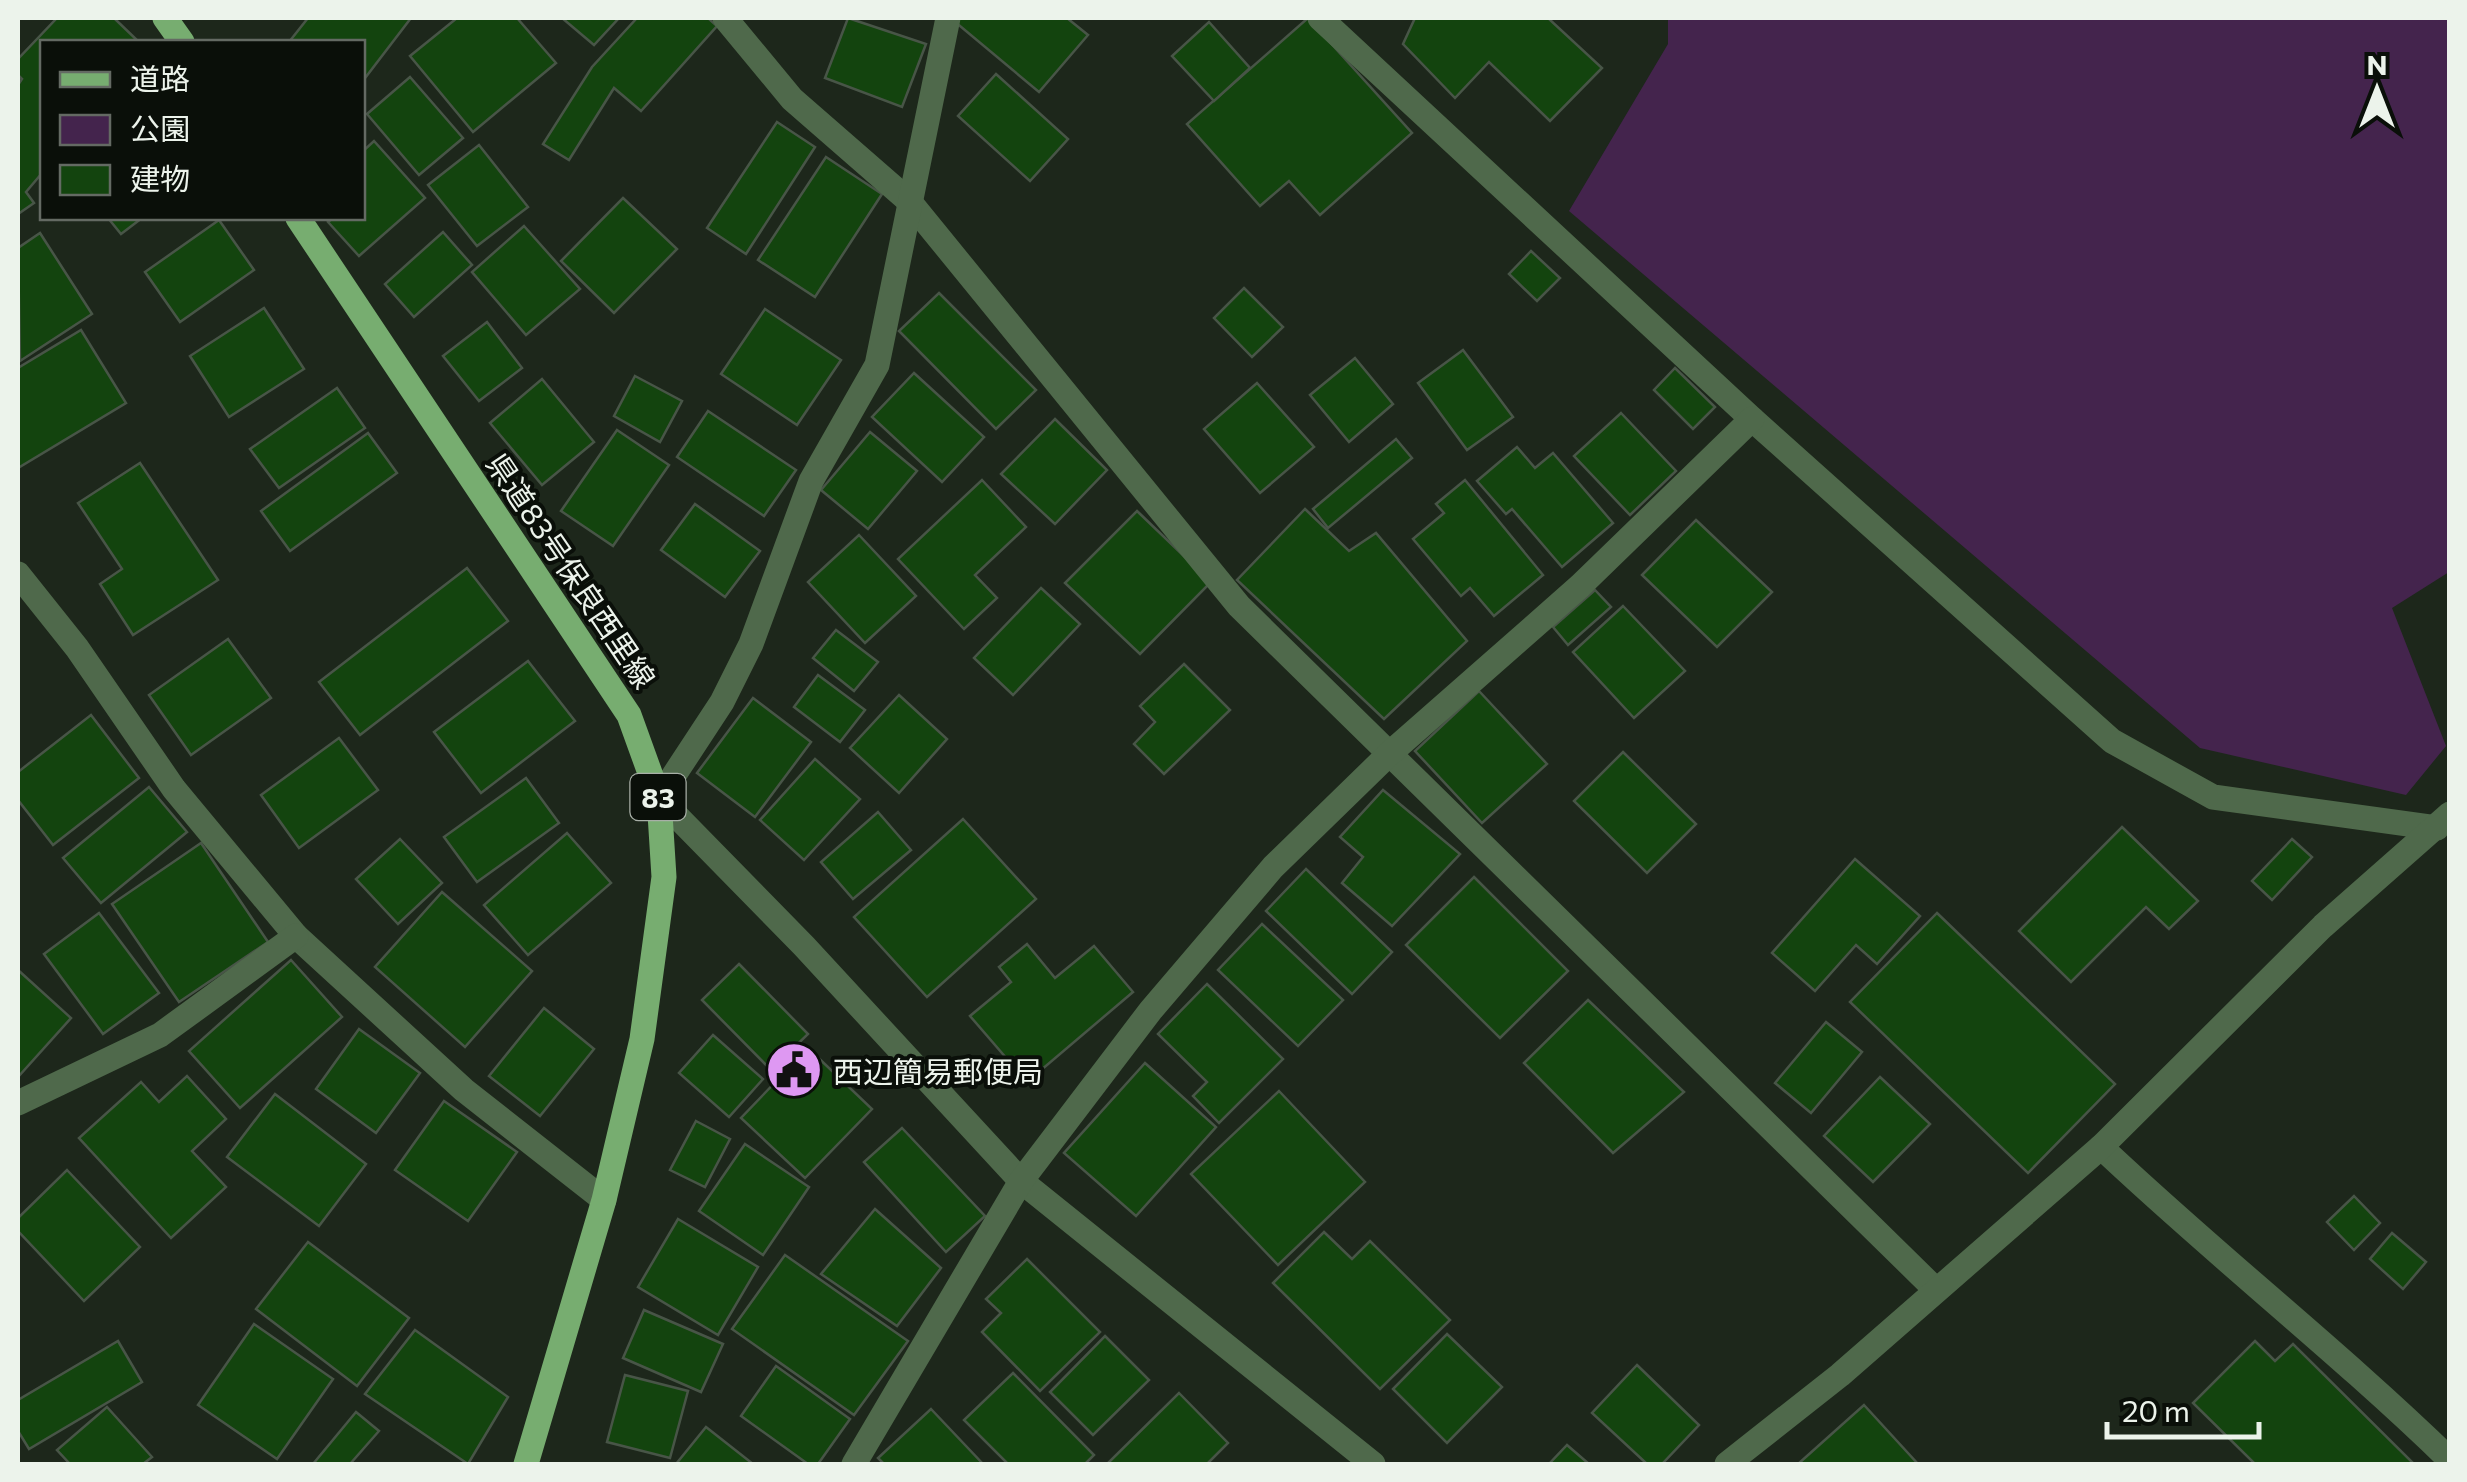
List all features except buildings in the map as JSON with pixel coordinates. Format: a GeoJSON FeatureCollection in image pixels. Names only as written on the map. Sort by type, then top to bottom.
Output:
{"type":"FeatureCollection","features":[{"type":"Feature","properties":{"kind":"main road"},"geometry":{"type":"LineString","coordinates":[[166,18],[181,40]]}},
{"type":"Feature","properties":{"kind":"main road","name":"県道83号保良西里線"},"geometry":{"type":"LineString","coordinates":[[299,220],[629,714],[659,798],[664,877],[642,1039],[604,1200],[526,1464]]}},
{"type":"Feature","properties":{"kind":"street"},"geometry":{"type":"LineString","coordinates":[[725,18],[792,99],[908,201],[1239,606],[1936,1290]]}},
{"type":"Feature","properties":{"kind":"street"},"geometry":{"type":"LineString","coordinates":[[948,18],[877,365],[811,481],[751,644],[730,688],[659,798],[804,946],[1021,1182],[1373,1464]]}},
{"type":"Feature","properties":{"kind":"street"},"geometry":{"type":"LineString","coordinates":[[1320,18],[1752,419],[2112,741],[2213,797],[2443,821]]}},
{"type":"Feature","properties":{"kind":"street"},"geometry":{"type":"LineString","coordinates":[[854,1464],[1021,1182],[1151,1010],[1272,867],[1388,754],[1580,586],[1752,419]]}},
{"type":"Feature","properties":{"kind":"street"},"geometry":{"type":"LineString","coordinates":[[18,574],[77,648],[174,788],[296,936],[464,1090],[604,1200]]}},
{"type":"Feature","properties":{"kind":"street"},"geometry":{"type":"LineString","coordinates":[[1727,1464],[1840,1374],[2102,1148],[2324,926],[2443,821]]}},
{"type":"Feature","properties":{"kind":"street"},"geometry":{"type":"LineString","coordinates":[[18,1103],[160,1035],[296,936]]}},
{"type":"Feature","properties":{"kind":"street"},"geometry":{"type":"LineString","coordinates":[[2102,1148],[2184,1226],[2371,1383],[2450,1460]]}},
{"type":"Feature","properties":{"kind":"green space"},"geometry":{"type":"Polygon","coordinates":[[[1668,18],[2449,18],[2449,572],[2392,608],[2446,746],[2406,795],[2200,748],[1569,211],[1668,44],[1668,18]]]}},
{"type":"Feature","properties":{"kind":"place","name":"西辺簡易郵便局"},"geometry":{"type":"Point","coordinates":[794,1070]}}]}
